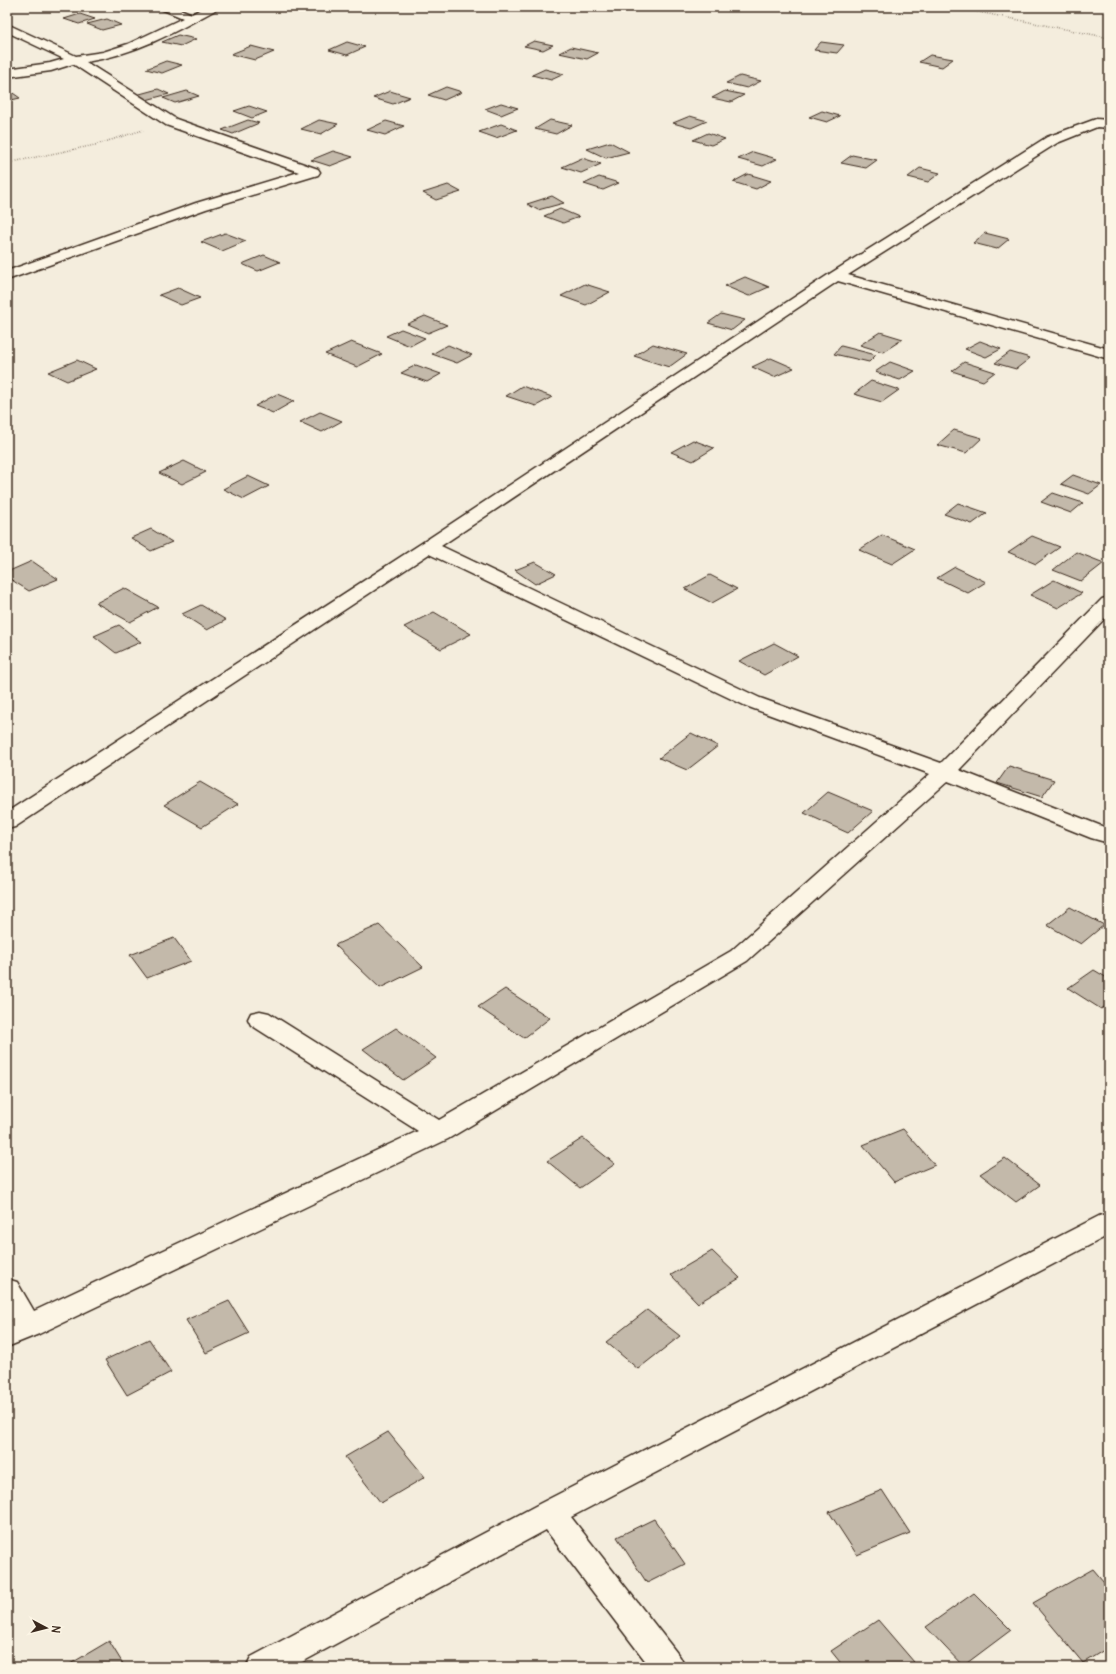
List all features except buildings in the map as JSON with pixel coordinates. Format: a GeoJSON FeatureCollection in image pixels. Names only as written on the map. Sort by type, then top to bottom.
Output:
{"type":"FeatureCollection","features":[{"type":"Feature","properties":{"kind":"street"},"geometry":{"type":"LineString","coordinates":[[165,7],[192,18]]}},
{"type":"Feature","properties":{"kind":"street"},"geometry":{"type":"LineString","coordinates":[[7,73],[52,67],[75,60],[105,55],[164,34],[213,7]]}},
{"type":"Feature","properties":{"kind":"street"},"geometry":{"type":"LineString","coordinates":[[7,28],[75,60],[171,122],[313,172],[201,206],[7,276]]}},
{"type":"Feature","properties":{"kind":"street"},"geometry":{"type":"LineString","coordinates":[[7,822],[428,547],[836,276],[1052,140],[1096,123],[1109,124]]}},
{"type":"Feature","properties":{"kind":"street"},"geometry":{"type":"LineString","coordinates":[[836,276],[1109,354]]}},
{"type":"Feature","properties":{"kind":"street"},"geometry":{"type":"LineString","coordinates":[[428,547],[753,702],[946,772],[1109,836]]}},
{"type":"Feature","properties":{"kind":"street"},"geometry":{"type":"LineString","coordinates":[[7,1290],[18,1331],[439,1132],[739,956],[946,772],[1109,603]]}},
{"type":"Feature","properties":{"kind":"street"},"geometry":{"type":"LineString","coordinates":[[260,1019],[439,1132]]}},
{"type":"Feature","properties":{"kind":"street"},"geometry":{"type":"LineString","coordinates":[[262,1667],[550,1513],[1109,1223]]}},
{"type":"Feature","properties":{"kind":"street"},"geometry":{"type":"LineString","coordinates":[[550,1513],[669,1667]]}},
{"type":"Feature","properties":{"kind":"path"},"geometry":{"type":"LineString","coordinates":[[953,7],[1105,37],[1109,40]]}},
{"type":"Feature","properties":{"kind":"path"},"geometry":{"type":"LineString","coordinates":[[7,163],[95,145],[171,122]]}}]}
